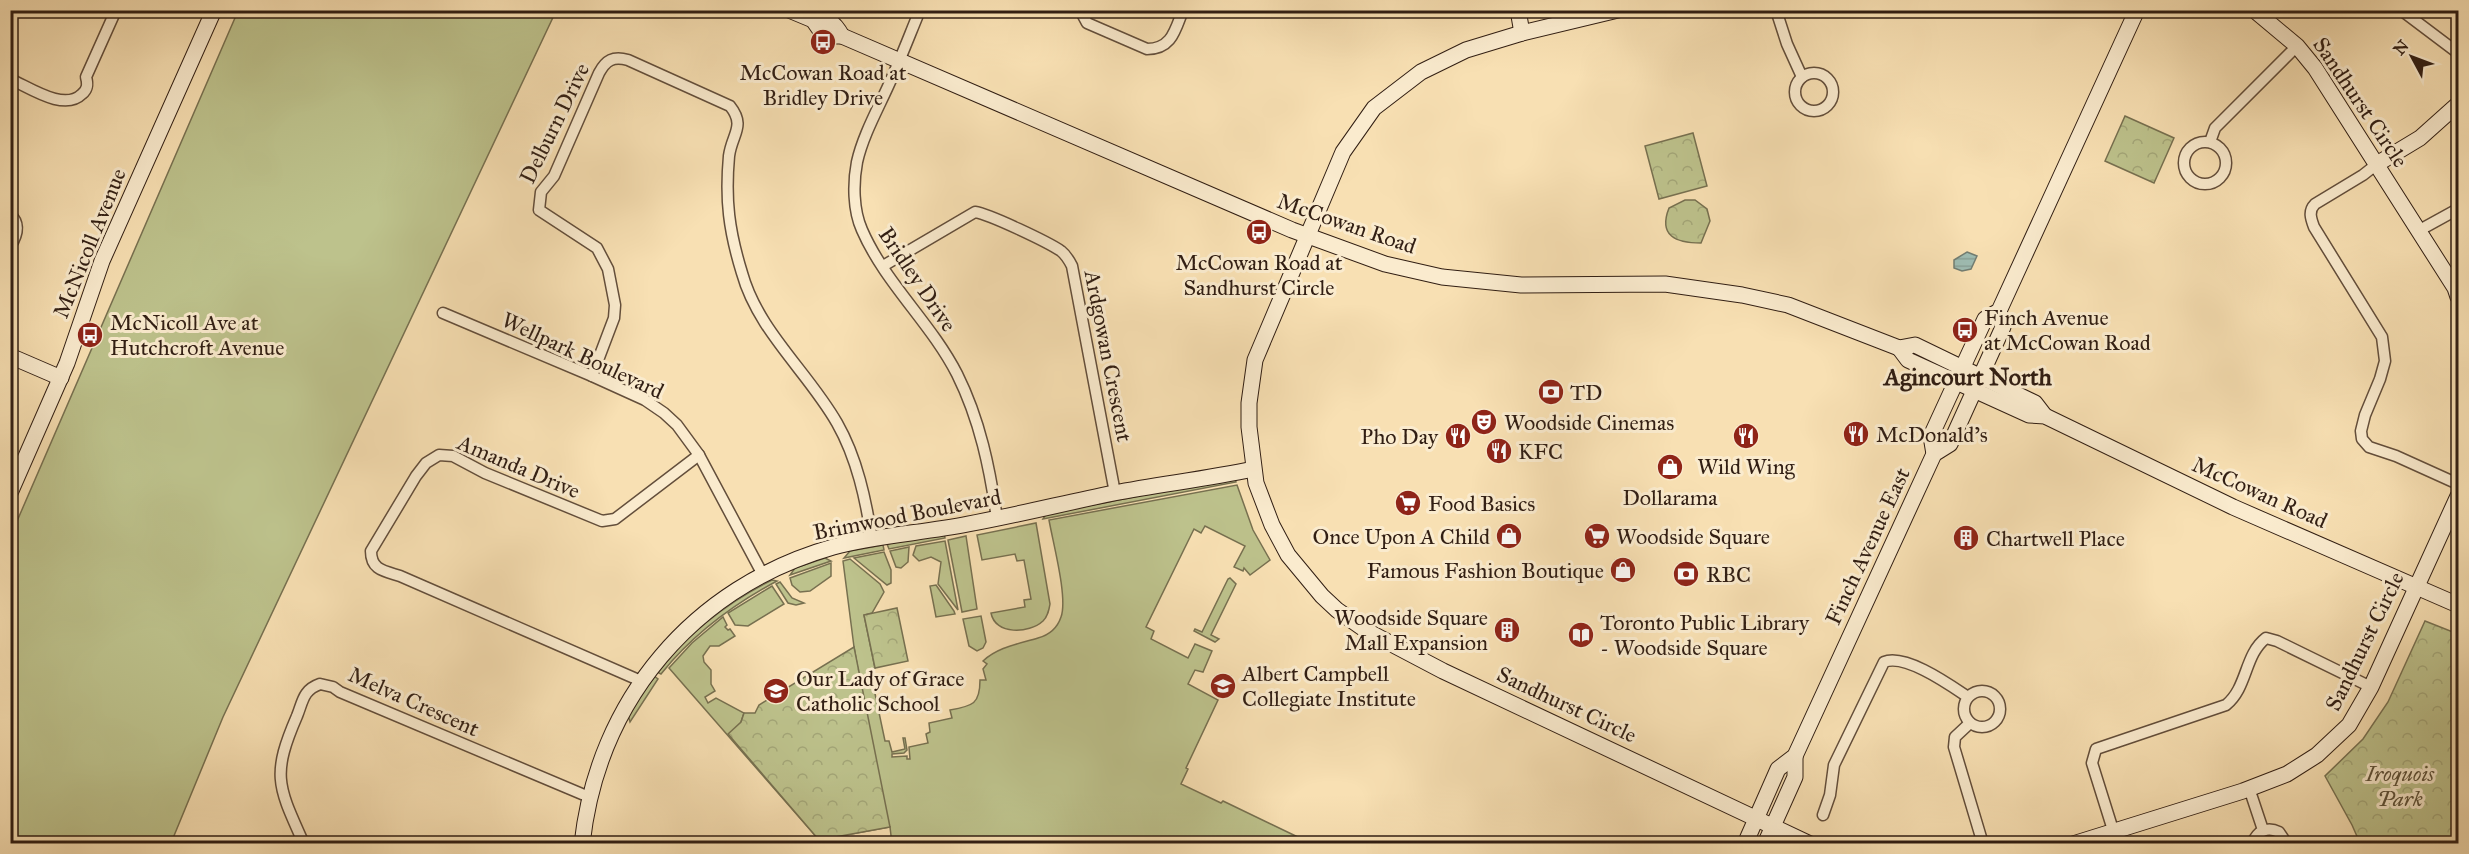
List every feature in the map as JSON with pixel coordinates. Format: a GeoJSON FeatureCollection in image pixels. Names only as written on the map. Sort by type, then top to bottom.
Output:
{"type":"FeatureCollection","features":[{"type":"Feature","properties":{"kind":"main road","name":"McNicoll Avenue"},"geometry":{"type":"LineString","coordinates":[[10,493],[61,378],[102,261],[214,10]]}},
{"type":"Feature","properties":{"kind":"main road","name":"McCowan Road"},"geometry":{"type":"LineString","coordinates":[[789,10],[813,20],[822,18],[836,24],[842,36],[1307,236],[1385,264],[1442,277],[1521,285],[1665,284],[1742,295],[1796,308],[1899,348],[1915,345],[2035,403],[2045,416]]}},
{"type":"Feature","properties":{"kind":"main road"},"geometry":{"type":"LineString","coordinates":[[1518,10],[1522,33]]}},
{"type":"Feature","properties":{"kind":"main road","name":"Sandhurst Circle"},"geometry":{"type":"LineString","coordinates":[[1618,10],[1522,33],[1466,50],[1444,59],[1408,81],[1374,108],[1343,152],[1255,360],[1248,427],[1256,483],[1272,525],[1288,555],[1322,596],[1357,624],[1443,671],[1810,843]]}},
{"type":"Feature","properties":{"kind":"main road","name":"Finch Avenue East"},"geometry":{"type":"LineString","coordinates":[[1765,843],[1795,777],[1795,756],[1934,454],[1932,436],[1962,368],[1985,319],[1999,311],[2137,10]]}},
{"type":"Feature","properties":{"kind":"main road","name":"Sandhurst Circle"},"geometry":{"type":"LineString","coordinates":[[2254,10],[2297,46],[2315,68],[2455,288],[2458,297]]}},
{"type":"Feature","properties":{"kind":"main road"},"geometry":{"type":"LineString","coordinates":[[2377,164],[2420,138],[2458,104]]}},
{"type":"Feature","properties":{"kind":"main road","name":"Finch Avenue East"},"geometry":{"type":"LineString","coordinates":[[1934,454],[1950,444],[2003,327],[1999,311]]}},
{"type":"Feature","properties":{"kind":"main road","name":"McCowan Road"},"geometry":{"type":"LineString","coordinates":[[1899,348],[1908,360],[1973,390],[2029,415],[2045,416],[2233,507],[2458,605]]}},
{"type":"Feature","properties":{"kind":"main road"},"geometry":{"type":"LineString","coordinates":[[10,356],[61,378]]}},
{"type":"Feature","properties":{"kind":"main road","name":"Brimwood Boulevard"},"geometry":{"type":"LineString","coordinates":[[582,843],[589,797],[616,723],[641,681],[684,631],[731,594],[763,575],[834,547],[997,519],[1115,493],[1253,469]]}},
{"type":"Feature","properties":{"kind":"main road","name":"Sandhurst Circle"},"geometry":{"type":"LineString","coordinates":[[2073,843],[2116,837],[2287,774],[2317,756],[2349,725],[2371,687],[2458,496]]}},
{"type":"Feature","properties":{"kind":"main road","name":"Finch Avenue East"},"geometry":{"type":"LineString","coordinates":[[1745,843],[1778,769],[1795,756]]}},
{"type":"Feature","properties":{"kind":"street"},"geometry":{"type":"LineString","coordinates":[[10,79],[56,99],[64,101],[78,98],[86,89],[88,84],[86,77],[116,10]]}},
{"type":"Feature","properties":{"kind":"street","name":"Bridley Drive"},"geometry":{"type":"LineString","coordinates":[[920,10],[866,137],[857,162],[855,190],[861,228],[883,266],[938,343],[958,376],[981,435],[997,519]]}},
{"type":"Feature","properties":{"kind":"street"},"geometry":{"type":"LineString","coordinates":[[1080,10],[1087,22],[1148,49],[1158,49],[1166,44],[1173,35],[1183,10]]}},
{"type":"Feature","properties":{"kind":"street"},"geometry":{"type":"LineString","coordinates":[[1776,10],[1787,44],[1802,77]]}},
{"type":"Feature","properties":{"kind":"street"},"geometry":{"type":"LineString","coordinates":[[2401,10],[2458,53]]}},
{"type":"Feature","properties":{"kind":"street"},"geometry":{"type":"LineString","coordinates":[[2210,142],[2215,128],[2297,46]]}},
{"type":"Feature","properties":{"kind":"street","name":"Delburn Drive"},"geometry":{"type":"LineString","coordinates":[[592,376],[614,318],[615,298],[608,269],[597,248],[551,220],[539,210],[539,202],[541,192],[554,176],[599,73],[605,62],[617,57],[730,106],[738,116],[738,125],[731,146],[726,195],[732,238],[742,277],[759,314],[826,406],[846,441],[860,480],[872,540]]}},
{"type":"Feature","properties":{"kind":"street"},"geometry":{"type":"LineString","coordinates":[[2377,164],[2364,175],[2315,204],[2310,216],[2314,227],[2382,337],[2385,361],[2365,415],[2361,431],[2362,439],[2369,447],[2458,484]]}},
{"type":"Feature","properties":{"kind":"street"},"geometry":{"type":"LineString","coordinates":[[2418,231],[2458,209]]}},
{"type":"Feature","properties":{"kind":"street","name":"Ardgowan Crescent"},"geometry":{"type":"LineString","coordinates":[[883,266],[975,212],[986,214],[1048,244],[1068,258],[1072,266],[1115,493]]}},
{"type":"Feature","properties":{"kind":"street"},"geometry":{"type":"LineString","coordinates":[[10,214],[15,218],[18,230],[10,247]]}},
{"type":"Feature","properties":{"kind":"street","name":"Wellpark Boulevard"},"geometry":{"type":"LineString","coordinates":[[443,313],[592,376],[645,400],[664,413],[677,425],[699,455],[763,575]]}},
{"type":"Feature","properties":{"kind":"street","name":"Amanda Drive"},"geometry":{"type":"LineString","coordinates":[[641,681],[377,568],[373,565],[370,551],[416,476],[426,463],[439,455],[453,456],[485,473],[602,521],[615,519],[699,455]]}},
{"type":"Feature","properties":{"kind":"street"},"geometry":{"type":"LineString","coordinates":[[2116,837],[2092,763],[2096,749],[2226,705],[2234,698],[2240,687],[2255,647],[2266,638],[2277,641],[2371,687]]}},
{"type":"Feature","properties":{"kind":"street"},"geometry":{"type":"LineString","coordinates":[[1823,815],[1830,795],[1834,765],[1884,662],[1904,660],[1968,697]]}},
{"type":"Feature","properties":{"kind":"street","name":"Melva Crescent"},"geometry":{"type":"LineString","coordinates":[[304,843],[283,797],[280,770],[286,740],[302,700],[306,692],[320,684],[333,687],[340,692],[589,797]]}},
{"type":"Feature","properties":{"kind":"street"},"geometry":{"type":"LineString","coordinates":[[1977,692],[1987,692],[1995,697],[2000,708],[1997,720],[1987,727],[1975,727],[1964,714],[1968,697],[1977,692]]}},
{"type":"Feature","properties":{"kind":"street"},"geometry":{"type":"LineString","coordinates":[[1970,723],[1955,737],[1954,747],[1983,843]]}},
{"type":"Feature","properties":{"kind":"street"},"geometry":{"type":"LineString","coordinates":[[2249,788],[2262,830]]}},
{"type":"Feature","properties":{"kind":"street"},"geometry":{"type":"LineString","coordinates":[[2252,843],[2262,830],[2274,829],[2287,843]]}},
{"type":"Feature","properties":{"kind":"green space"},"geometry":{"type":"Polygon","coordinates":[[[238,11],[556,11],[223,717],[171,843],[11,843],[11,535],[238,11]]]}},
{"type":"Feature","properties":{"kind":"green space"},"geometry":{"type":"Polygon","coordinates":[[[2125,116],[2174,138],[2154,183],[2105,161],[2125,116]]]}},
{"type":"Feature","properties":{"kind":"green space"},"geometry":{"type":"Polygon","coordinates":[[[1693,133],[1707,186],[1659,199],[1645,146],[1693,133]]]}},
{"type":"Feature","properties":{"kind":"green space"},"geometry":{"type":"Polygon","coordinates":[[[1685,200],[1695,200],[1707,209],[1710,221],[1701,243],[1677,239],[1668,231],[1666,218],[1669,208],[1685,200]]]}},
{"type":"Feature","properties":{"kind":"green space"},"geometry":{"type":"Polygon","coordinates":[[[1235,478],[1236,482],[1043,519],[1046,514],[1235,478]]]}},
{"type":"Feature","properties":{"kind":"green space"},"geometry":{"type":"Polygon","coordinates":[[[1237,485],[1253,530],[1270,560],[1250,575],[1244,568],[1243,571],[1234,567],[1245,546],[1205,526],[1201,533],[1194,529],[1146,627],[1154,631],[1151,639],[1188,658],[1195,644],[1212,651],[1203,672],[1195,670],[1188,684],[1218,700],[1186,768],[1188,769],[1181,784],[1221,803],[1223,801],[1302,839],[1301,844],[892,844],[890,827],[819,840],[669,668],[692,643],[723,617],[727,625],[725,627],[730,629],[735,636],[719,646],[710,646],[703,656],[704,662],[711,670],[711,684],[715,691],[705,697],[708,703],[716,698],[744,713],[741,722],[865,710],[843,561],[850,559],[880,584],[884,592],[872,613],[864,615],[875,668],[870,670],[885,741],[889,741],[892,752],[905,749],[903,738],[905,738],[907,750],[904,753],[892,754],[892,757],[907,756],[907,759],[910,759],[909,747],[928,743],[926,734],[930,732],[929,723],[952,718],[950,710],[970,705],[977,699],[980,680],[986,680],[983,669],[987,664],[983,661],[1002,649],[1046,635],[1057,625],[1063,608],[1063,597],[1049,520],[1237,485]]]}},
{"type":"Feature","properties":{"kind":"green space"},"geometry":{"type":"Polygon","coordinates":[[[1036,523],[1050,604],[1049,611],[1045,619],[1030,628],[1006,629],[994,620],[991,613],[1025,607],[1024,600],[1031,599],[1024,560],[1017,561],[1015,554],[982,560],[977,535],[1036,523]]]}},
{"type":"Feature","properties":{"kind":"green space"},"geometry":{"type":"Polygon","coordinates":[[[944,533],[945,538],[889,549],[887,544],[944,533]]]}},
{"type":"Feature","properties":{"kind":"green space"},"geometry":{"type":"Polygon","coordinates":[[[966,536],[977,609],[962,612],[948,540],[966,536]]]}},
{"type":"Feature","properties":{"kind":"green space"},"geometry":{"type":"Polygon","coordinates":[[[945,541],[958,610],[938,584],[941,562],[931,557],[919,561],[913,555],[916,546],[945,541]]]}},
{"type":"Feature","properties":{"kind":"green space"},"geometry":{"type":"Polygon","coordinates":[[[883,545],[884,550],[844,558],[850,551],[883,545]]]}},
{"type":"Feature","properties":{"kind":"green space"},"geometry":{"type":"Polygon","coordinates":[[[909,547],[908,562],[901,568],[896,567],[890,551],[909,547]]]}},
{"type":"Feature","properties":{"kind":"green space"},"geometry":{"type":"Polygon","coordinates":[[[884,552],[891,570],[891,583],[887,585],[854,558],[884,552]]]}},
{"type":"Feature","properties":{"kind":"green space"},"geometry":{"type":"Polygon","coordinates":[[[825,558],[831,561],[790,575],[795,568],[825,558]]]}},
{"type":"Feature","properties":{"kind":"green space"},"geometry":{"type":"Polygon","coordinates":[[[831,563],[831,576],[810,591],[800,592],[792,585],[790,578],[831,563]]]}},
{"type":"Feature","properties":{"kind":"green space"},"geometry":{"type":"Polygon","coordinates":[[[1230,578],[1236,584],[1211,635],[1219,639],[1215,642],[1194,631],[1195,629],[1202,632],[1230,578]]]}},
{"type":"Feature","properties":{"kind":"green space"},"geometry":{"type":"Polygon","coordinates":[[[772,580],[777,581],[729,610],[686,646],[661,674],[657,672],[682,644],[724,608],[772,580]]]}},
{"type":"Feature","properties":{"kind":"green space"},"geometry":{"type":"Polygon","coordinates":[[[780,582],[792,598],[804,603],[796,605],[788,603],[776,584],[780,582]]]}},
{"type":"Feature","properties":{"kind":"green space"},"geometry":{"type":"Polygon","coordinates":[[[936,585],[955,614],[936,617],[930,586],[936,585]]]}},
{"type":"Feature","properties":{"kind":"green space"},"geometry":{"type":"Polygon","coordinates":[[[772,586],[784,604],[748,626],[735,625],[728,613],[772,586]]]}},
{"type":"Feature","properties":{"kind":"green space"},"geometry":{"type":"Polygon","coordinates":[[[897,608],[908,661],[875,668],[864,615],[897,608]]]}},
{"type":"Feature","properties":{"kind":"green space"},"geometry":{"type":"Polygon","coordinates":[[[981,616],[986,642],[983,648],[977,651],[969,646],[963,619],[981,616]]]}},
{"type":"Feature","properties":{"kind":"green space","name":"Iroquois Park"},"geometry":{"type":"Polygon","coordinates":[[[2425,621],[2458,634],[2458,843],[2360,843],[2325,776],[2363,739],[2388,702],[2425,621]]]}},
{"type":"Feature","properties":{"kind":"green space"},"geometry":{"type":"Polygon","coordinates":[[[854,647],[890,827],[819,840],[728,734],[741,722],[744,713],[755,713],[759,705],[854,647]]]}},
{"type":"Feature","properties":{"kind":"green space"},"geometry":{"type":"Polygon","coordinates":[[[654,676],[658,679],[630,722],[628,715],[654,676]]]}},
{"type":"Feature","properties":{"kind":"green space"},"geometry":{"type":"Polygon","coordinates":[[[2265,834],[2276,837],[2280,843],[2257,844],[2265,834]]]}},
{"type":"Feature","properties":{"kind":"water"},"geometry":{"type":"Polygon","coordinates":[[[1967,252],[1977,256],[1971,269],[1962,271],[1954,268],[1954,260],[1967,252]]]}},
{"type":"Feature","properties":{"kind":"place","name":"McCowan Road at Bridley Drive"},"geometry":{"type":"Point","coordinates":[823,42]}},
{"type":"Feature","properties":{"kind":"place","name":"McCowan Road at Sandhurst Circle"},"geometry":{"type":"Point","coordinates":[1259,232]}},
{"type":"Feature","properties":{"kind":"place","name":"Finch Avenue at McCowan Road"},"geometry":{"type":"Point","coordinates":[1965,330]}},
{"type":"Feature","properties":{"kind":"place","name":"McNicoll Ave at Hutchcroft Avenue"},"geometry":{"type":"Point","coordinates":[90,335]}},
{"type":"Feature","properties":{"kind":"place","name":"TD"},"geometry":{"type":"Point","coordinates":[1551,392]}},
{"type":"Feature","properties":{"kind":"place","name":"Woodside Cinemas"},"geometry":{"type":"Point","coordinates":[1484,422]}},
{"type":"Feature","properties":{"kind":"place","name":"McDonald's"},"geometry":{"type":"Point","coordinates":[1856,434]}},
{"type":"Feature","properties":{"kind":"place","name":"Pho Day"},"geometry":{"type":"Point","coordinates":[1458,436]}},
{"type":"Feature","properties":{"kind":"place","name":"Wild Wing"},"geometry":{"type":"Point","coordinates":[1746,436]}},
{"type":"Feature","properties":{"kind":"place","name":"KFC"},"geometry":{"type":"Point","coordinates":[1499,451]}},
{"type":"Feature","properties":{"kind":"place","name":"Dollarama"},"geometry":{"type":"Point","coordinates":[1670,467]}},
{"type":"Feature","properties":{"kind":"place","name":"Food Basics"},"geometry":{"type":"Point","coordinates":[1408,503]}},
{"type":"Feature","properties":{"kind":"place","name":"Once Upon A Child"},"geometry":{"type":"Point","coordinates":[1509,536]}},
{"type":"Feature","properties":{"kind":"place","name":"Woodside Square"},"geometry":{"type":"Point","coordinates":[1597,536]}},
{"type":"Feature","properties":{"kind":"place","name":"Chartwell Place"},"geometry":{"type":"Point","coordinates":[1966,538]}},
{"type":"Feature","properties":{"kind":"place","name":"Famous Fashion Boutique"},"geometry":{"type":"Point","coordinates":[1623,570]}},
{"type":"Feature","properties":{"kind":"place","name":"RBC"},"geometry":{"type":"Point","coordinates":[1686,574]}},
{"type":"Feature","properties":{"kind":"place","name":"Woodside Square Mall Expansion"},"geometry":{"type":"Point","coordinates":[1507,630]}},
{"type":"Feature","properties":{"kind":"place","name":"Toronto Public Library - Woodside Square"},"geometry":{"type":"Point","coordinates":[1581,635]}},
{"type":"Feature","properties":{"kind":"place","name":"Albert Campbell Collegiate Institute"},"geometry":{"type":"Point","coordinates":[1223,686]}},
{"type":"Feature","properties":{"kind":"place","name":"Our Lady of Grace Catholic School"},"geometry":{"type":"Point","coordinates":[776,691]}},
{"type":"Feature","properties":{"kind":"district","name":"Agincourt North"},"geometry":{"type":"Point","coordinates":[1968,377]}}]}
